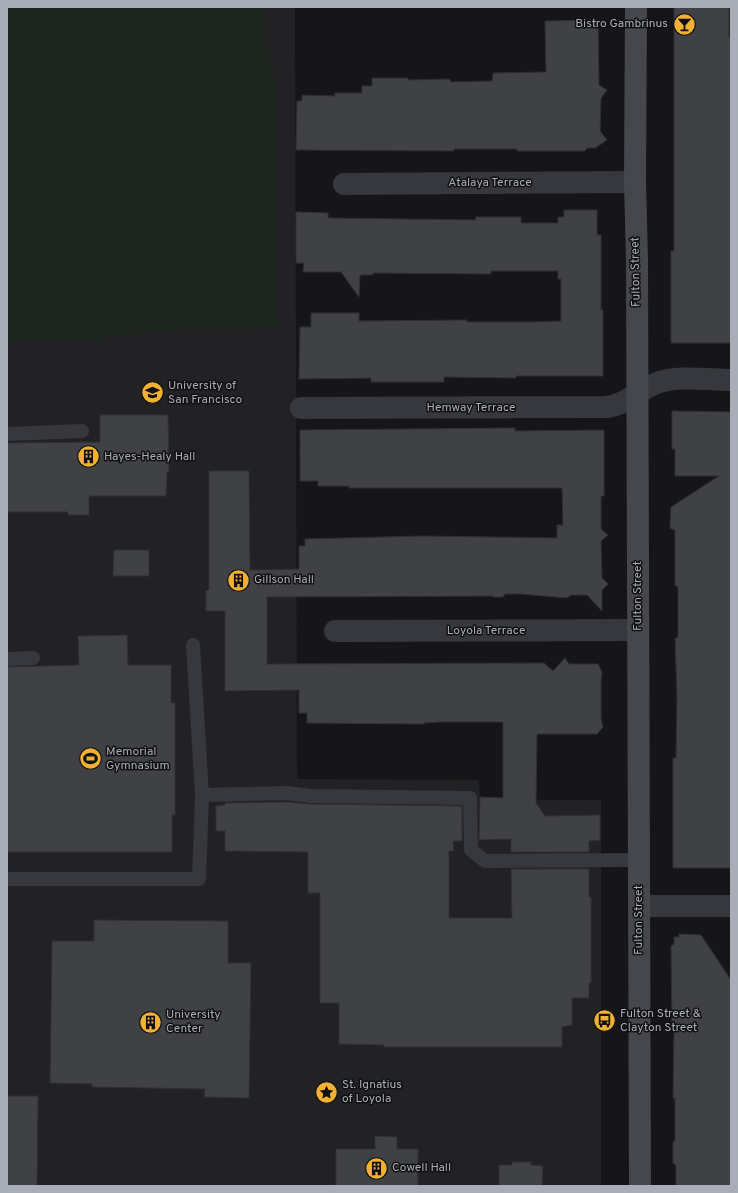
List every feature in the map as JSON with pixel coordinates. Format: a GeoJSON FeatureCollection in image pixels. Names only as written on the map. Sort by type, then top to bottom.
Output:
{"type":"FeatureCollection","features":[{"type":"Feature","properties":{"kind":"main road","name":"Fulton Street"},"geometry":{"type":"LineString","coordinates":[[636,7],[635,182],[640,1186]]}},
{"type":"Feature","properties":{"kind":"street","name":"Atalaya Terrace"},"geometry":{"type":"LineString","coordinates":[[344,184],[635,182]]}},
{"type":"Feature","properties":{"kind":"street","name":"Hemway Terrace"},"geometry":{"type":"LineString","coordinates":[[301,408],[607,407],[626,402],[648,386],[671,380],[731,380]]}},
{"type":"Feature","properties":{"kind":"street","name":"Loyola Terrace"},"geometry":{"type":"LineString","coordinates":[[335,631],[638,630]]}},
{"type":"Feature","properties":{"kind":"street"},"geometry":{"type":"LineString","coordinates":[[639,906],[731,906]]}},
{"type":"Feature","properties":{"kind":"lane"},"geometry":{"type":"LineString","coordinates":[[7,434],[82,431]]}},
{"type":"Feature","properties":{"kind":"lane"},"geometry":{"type":"LineString","coordinates":[[7,879],[199,879],[202,795],[193,646]]}},
{"type":"Feature","properties":{"kind":"lane"},"geometry":{"type":"LineString","coordinates":[[7,659],[33,658]]}},
{"type":"Feature","properties":{"kind":"lane"},"geometry":{"type":"LineString","coordinates":[[202,795],[287,793],[311,796],[470,798],[471,850],[485,861],[639,860]]}},
{"type":"Feature","properties":{"kind":"shaded area","name":"University of San Francisco"},"geometry":{"type":"Polygon","coordinates":[[[7,7],[295,7],[297,779],[479,780],[480,800],[601,800],[601,1186],[7,1186],[7,7]]]}},
{"type":"Feature","properties":{"kind":"shaded area"},"geometry":{"type":"Polygon","coordinates":[[[7,7],[264,7],[265,45],[275,77],[275,328],[196,329],[107,337],[101,341],[8,341],[7,351],[7,7]]]}},
{"type":"Feature","properties":{"kind":"building"},"geometry":{"type":"Polygon","coordinates":[[[674,7],[729,7],[729,37],[731,37],[731,343],[671,343],[671,251],[674,251],[674,7]]]}},
{"type":"Feature","properties":{"kind":"building"},"geometry":{"type":"Polygon","coordinates":[[[598,20],[599,85],[607,90],[601,98],[600,131],[607,140],[595,148],[587,148],[585,151],[517,151],[517,149],[454,149],[454,151],[296,150],[297,101],[302,101],[302,95],[335,96],[335,93],[362,93],[362,86],[372,86],[372,78],[408,78],[408,80],[449,79],[451,82],[492,81],[493,73],[546,72],[545,21],[598,20]]]}},
{"type":"Feature","properties":{"kind":"building"},"geometry":{"type":"Polygon","coordinates":[[[564,210],[597,210],[597,235],[601,235],[603,376],[516,376],[516,378],[444,377],[444,382],[371,382],[371,378],[299,379],[300,327],[311,327],[311,313],[359,313],[359,321],[561,321],[561,279],[558,279],[558,271],[491,271],[491,274],[373,273],[373,275],[360,275],[359,297],[341,272],[303,272],[304,263],[296,263],[296,212],[328,213],[328,218],[475,220],[476,217],[521,217],[521,223],[558,223],[558,217],[564,217],[564,210]]]}},
{"type":"Feature","properties":{"kind":"building"},"geometry":{"type":"Polygon","coordinates":[[[672,411],[731,412],[731,868],[673,868],[673,758],[676,758],[677,695],[675,638],[678,638],[678,586],[675,586],[675,530],[670,528],[671,507],[719,476],[675,476],[675,449],[672,449],[672,411]]]}},
{"type":"Feature","properties":{"kind":"building","name":"Hayes-Healy Hall"},"geometry":{"type":"Polygon","coordinates":[[[100,415],[168,415],[169,472],[167,472],[166,496],[89,496],[89,515],[68,515],[68,512],[7,512],[7,443],[100,442],[100,415]]]}},
{"type":"Feature","properties":{"kind":"building"},"geometry":{"type":"Polygon","coordinates":[[[515,428],[515,431],[604,430],[604,496],[601,496],[601,529],[608,535],[601,541],[602,578],[608,584],[602,590],[602,611],[587,595],[571,595],[567,598],[520,594],[505,594],[503,597],[267,597],[267,664],[544,663],[553,671],[565,658],[569,664],[598,664],[602,672],[601,718],[603,727],[597,734],[537,734],[536,803],[545,816],[600,815],[600,840],[589,841],[589,852],[511,852],[511,839],[479,840],[480,797],[503,798],[503,722],[440,722],[424,724],[307,723],[307,713],[299,713],[299,690],[225,691],[225,611],[206,611],[206,591],[209,590],[209,471],[249,471],[250,570],[299,569],[299,546],[305,546],[305,539],[423,536],[557,538],[557,525],[563,525],[562,488],[349,488],[349,486],[318,486],[318,481],[300,481],[300,430],[515,428]]]}},
{"type":"Feature","properties":{"kind":"building"},"geometry":{"type":"Polygon","coordinates":[[[114,550],[149,550],[149,576],[113,576],[114,550]]]}},
{"type":"Feature","properties":{"kind":"building","name":"Memorial Gymnasium"},"geometry":{"type":"Polygon","coordinates":[[[127,635],[128,665],[171,665],[171,703],[175,703],[175,815],[172,815],[172,852],[7,852],[7,667],[79,665],[78,636],[127,635]]]}},
{"type":"Feature","properties":{"kind":"building"},"geometry":{"type":"Polygon","coordinates":[[[287,802],[311,804],[462,806],[462,841],[453,841],[454,851],[449,851],[449,918],[512,918],[511,869],[589,869],[589,897],[591,897],[591,983],[589,983],[589,998],[572,998],[572,1025],[562,1027],[562,1047],[384,1047],[384,1045],[339,1044],[339,1003],[320,1003],[320,893],[308,893],[308,852],[225,851],[225,831],[216,831],[216,806],[225,805],[225,803],[287,802]]]}},
{"type":"Feature","properties":{"kind":"building","name":"University Center"},"geometry":{"type":"Polygon","coordinates":[[[94,920],[228,921],[228,963],[251,963],[249,1098],[204,1097],[205,1089],[92,1087],[92,1084],[50,1083],[52,941],[94,941],[94,920]]]}},
{"type":"Feature","properties":{"kind":"building"},"geometry":{"type":"Polygon","coordinates":[[[679,934],[701,935],[731,980],[731,1186],[676,1186],[676,1165],[673,1163],[673,1142],[675,1141],[675,1098],[673,1098],[674,1029],[672,1028],[671,946],[674,944],[674,937],[679,937],[679,934]]]}},
{"type":"Feature","properties":{"kind":"building"},"geometry":{"type":"Polygon","coordinates":[[[7,1096],[38,1096],[37,1186],[7,1186],[7,1096]]]}},
{"type":"Feature","properties":{"kind":"building","name":"Cowell Hall"},"geometry":{"type":"Polygon","coordinates":[[[375,1136],[397,1137],[397,1149],[418,1149],[418,1186],[336,1186],[336,1149],[375,1149],[375,1136]]]}},
{"type":"Feature","properties":{"kind":"building"},"geometry":{"type":"Polygon","coordinates":[[[512,1162],[531,1162],[531,1165],[543,1166],[542,1186],[499,1186],[499,1165],[512,1165],[512,1162]]]}},
{"type":"Feature","properties":{"kind":"place","name":"Bistro Gambrinus"},"geometry":{"type":"Point","coordinates":[684,24]}},
{"type":"Feature","properties":{"kind":"place","name":"University of San Francisco"},"geometry":{"type":"Point","coordinates":[152,393]}},
{"type":"Feature","properties":{"kind":"place","name":"Hayes-Healy Hall"},"geometry":{"type":"Point","coordinates":[88,457]}},
{"type":"Feature","properties":{"kind":"place","name":"Gillson Hall"},"geometry":{"type":"Point","coordinates":[238,580]}},
{"type":"Feature","properties":{"kind":"place","name":"Memorial Gymnasium"},"geometry":{"type":"Point","coordinates":[91,759]}},
{"type":"Feature","properties":{"kind":"place","name":"Fulton Street & Clayton Street"},"geometry":{"type":"Point","coordinates":[604,1021]}},
{"type":"Feature","properties":{"kind":"place","name":"University Center"},"geometry":{"type":"Point","coordinates":[151,1022]}},
{"type":"Feature","properties":{"kind":"place","name":"St. Ignatius of Loyola"},"geometry":{"type":"Point","coordinates":[327,1092]}},
{"type":"Feature","properties":{"kind":"place","name":"Cowell Hall"},"geometry":{"type":"Point","coordinates":[377,1168]}}]}
